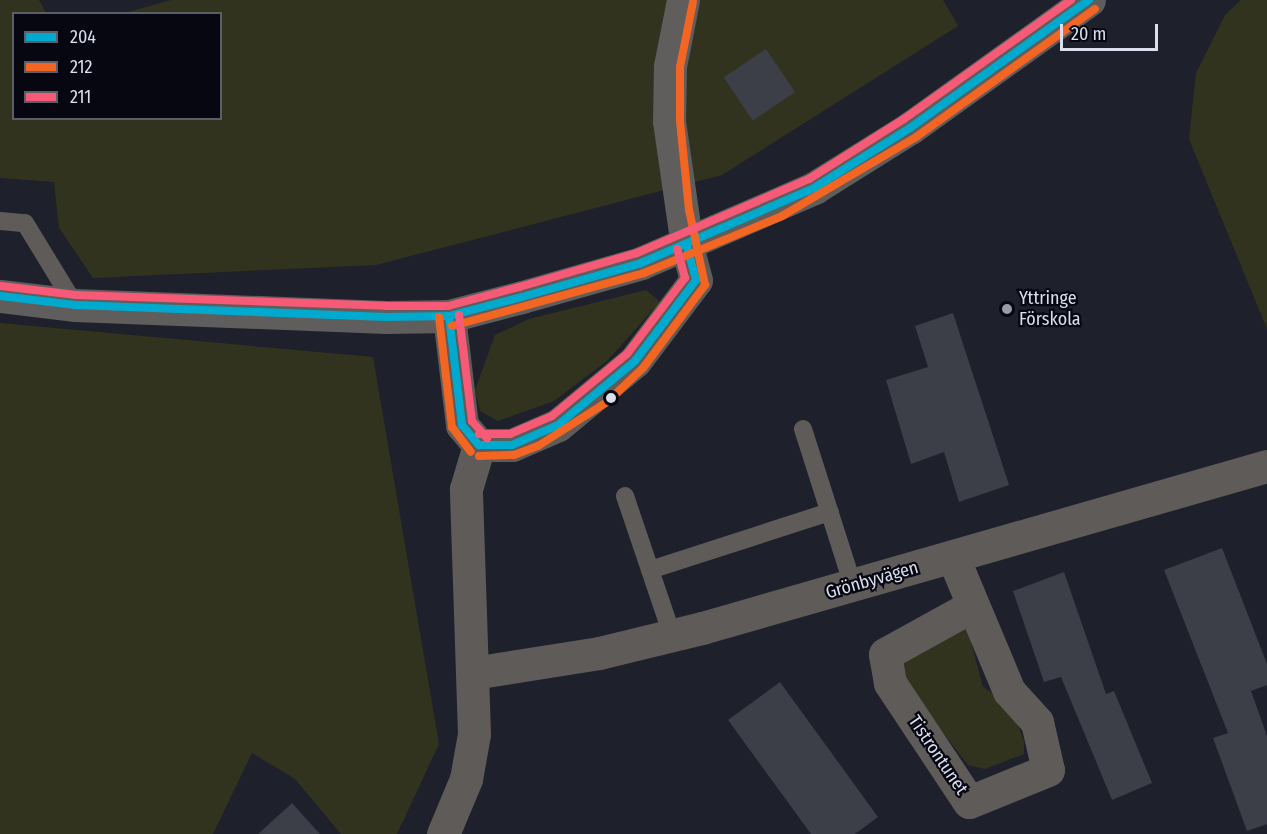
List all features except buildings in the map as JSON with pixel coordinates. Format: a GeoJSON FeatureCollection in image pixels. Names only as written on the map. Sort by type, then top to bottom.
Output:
{"type":"FeatureCollection","features":[{"type":"Feature","properties":{"kind":"street"},"geometry":{"type":"LineString","coordinates":[[449,316],[462,425],[479,445],[512,445],[558,424],[635,361],[696,280],[687,246],[669,121],[670,66],[683,0]]}},
{"type":"Feature","properties":{"kind":"street"},"geometry":{"type":"LineString","coordinates":[[0,296],[75,306],[449,316],[687,246],[852,166],[1089,0]]}},
{"type":"Feature","properties":{"kind":"street"},"geometry":{"type":"LineString","coordinates":[[443,834],[466,779],[474,734],[466,489],[479,445]]}},
{"type":"Feature","properties":{"kind":"street","name":"Grönbyvägen"},"geometry":{"type":"LineString","coordinates":[[473,673],[672,635],[1266,470]]}},
{"type":"Feature","properties":{"kind":"street","name":"Tistrontunet"},"geometry":{"type":"LineString","coordinates":[[953,557],[1009,691],[1037,722],[1048,770],[969,802],[890,683],[885,654],[972,606]]}},
{"type":"Feature","properties":{"kind":"lane"},"geometry":{"type":"LineString","coordinates":[[0,221],[25,223],[75,306]]}},
{"type":"Feature","properties":{"kind":"lane"},"geometry":{"type":"LineString","coordinates":[[803,429],[853,586]]}},
{"type":"Feature","properties":{"kind":"lane"},"geometry":{"type":"LineString","coordinates":[[625,496],[672,635]]}},
{"type":"Feature","properties":{"kind":"lane"},"geometry":{"type":"LineString","coordinates":[[650,570],[830,513]]}},
{"type":"Feature","properties":{"kind":"green space"},"geometry":{"type":"Polygon","coordinates":[[[0,0],[39,0],[45,12],[12,12],[12,120],[222,120],[222,12],[129,12],[171,0],[943,0],[958,26],[722,175],[376,265],[93,278],[59,228],[54,182],[0,178],[0,0]]]}},
{"type":"Feature","properties":{"kind":"green space"},"geometry":{"type":"Polygon","coordinates":[[[1241,0],[1267,0],[1267,329],[1189,139],[1196,73],[1225,15],[1241,0]]]}},
{"type":"Feature","properties":{"kind":"green space"},"geometry":{"type":"Polygon","coordinates":[[[646,290],[660,302],[607,361],[554,401],[498,421],[480,411],[475,390],[495,335],[529,319],[646,290]]]}},
{"type":"Feature","properties":{"kind":"green space"},"geometry":{"type":"Polygon","coordinates":[[[0,323],[373,357],[439,744],[397,834],[341,834],[295,779],[252,753],[213,834],[0,834],[0,323]]]}},
{"type":"Feature","properties":{"kind":"green space"},"geometry":{"type":"Polygon","coordinates":[[[967,627],[983,687],[1010,704],[1024,741],[1024,754],[985,769],[968,765],[899,676],[897,659],[967,627]]]}},
{"type":"Feature","properties":{"kind":"transit line","name":"211"},"geometry":{"type":"LineString","coordinates":[[1,286],[76,295],[386,306],[448,306],[637,253],[809,179],[904,119],[1071,0]]}},
{"type":"Feature","properties":{"kind":"transit line","name":"204"},"geometry":{"type":"LineString","coordinates":[[0,296],[75,305],[386,317],[449,316],[522,297],[641,263],[814,188],[910,128],[1089,0]]}},
{"type":"Feature","properties":{"kind":"transit line","name":"212"},"geometry":{"type":"LineString","coordinates":[[479,456],[514,455],[538,446],[607,402],[643,368],[705,285],[689,210],[680,121],[680,67],[693,2]]}},
{"type":"Feature","properties":{"kind":"transit line","name":"212"},"geometry":{"type":"LineString","coordinates":[[452,326],[644,273],[782,216],[916,137],[1095,9]]}},
{"type":"Feature","properties":{"kind":"transit line","name":"204"},"geometry":{"type":"LineString","coordinates":[[479,445],[512,445],[558,425],[635,361],[696,280],[687,246]]}},
{"type":"Feature","properties":{"kind":"transit line","name":"211"},"geometry":{"type":"LineString","coordinates":[[479,434],[510,434],[552,416],[627,354],[685,278],[677,249]]}},
{"type":"Feature","properties":{"kind":"transit line","name":"211"},"geometry":{"type":"LineString","coordinates":[[459,315],[472,421],[487,438]]}},
{"type":"Feature","properties":{"kind":"transit line","name":"204"},"geometry":{"type":"LineString","coordinates":[[449,316],[462,425],[479,445]]}},
{"type":"Feature","properties":{"kind":"transit line","name":"212"},"geometry":{"type":"LineString","coordinates":[[439,317],[452,427],[471,452]]}},
{"type":"Feature","properties":{"kind":"place","name":"Yttringe Förskola"},"geometry":{"type":"Point","coordinates":[1007,309]}}]}
